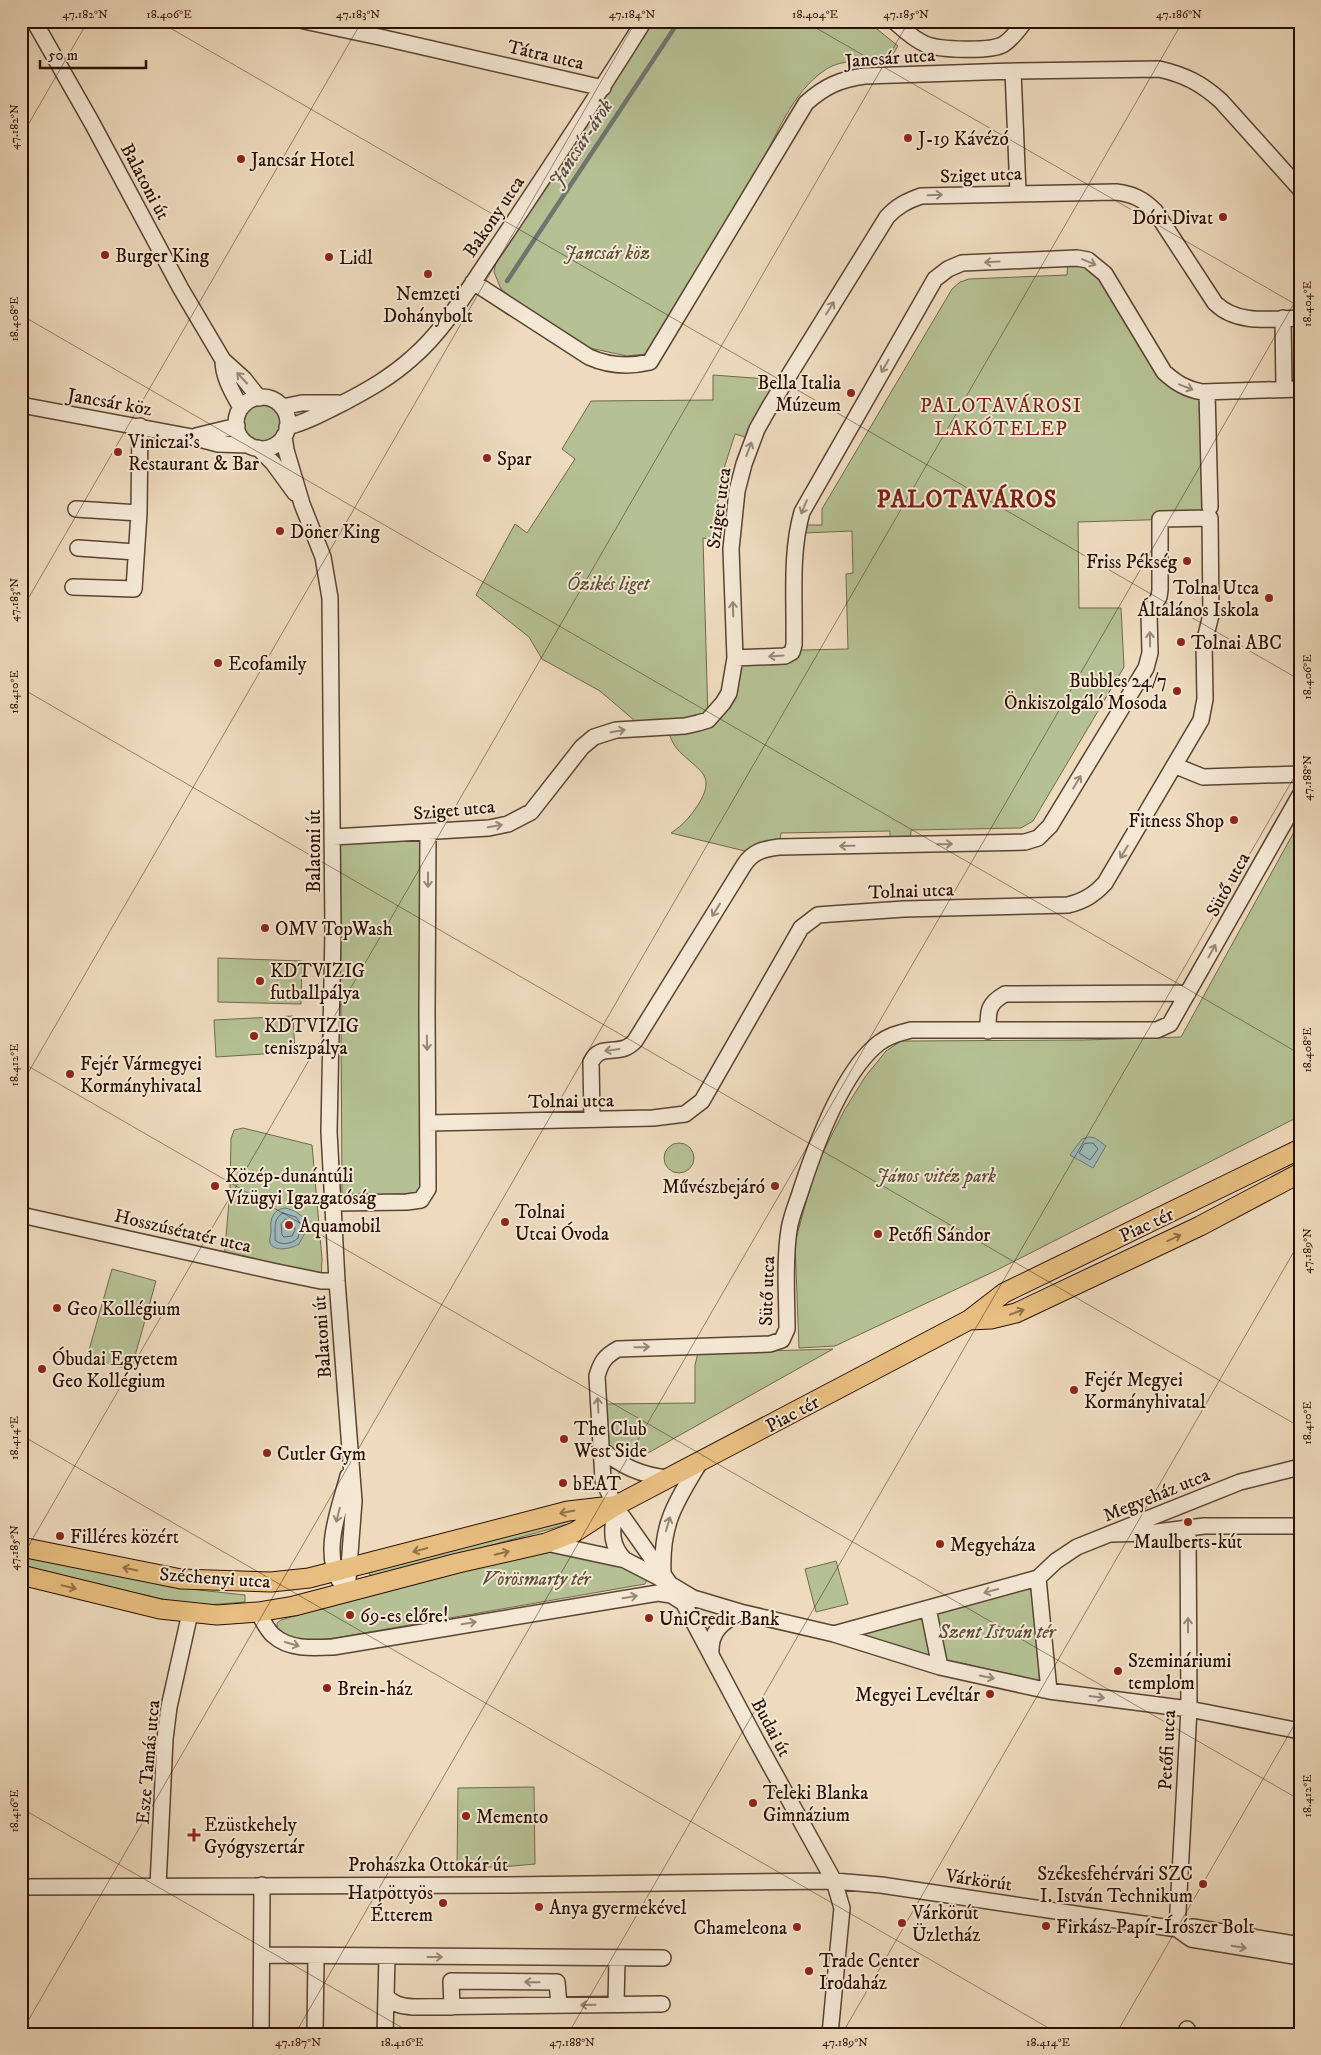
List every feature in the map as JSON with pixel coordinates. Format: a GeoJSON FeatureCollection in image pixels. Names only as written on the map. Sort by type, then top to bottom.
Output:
{"type":"FeatureCollection","features":[{"type":"Feature","properties":{"kind":"main road","name":"Piac tér"},"geometry":{"type":"LineString","coordinates":[[615,1506],[969,1320],[1004,1293],[1300,1149]]}},
{"type":"Feature","properties":{"kind":"main road","name":"Piac tér"},"geometry":{"type":"LineString","coordinates":[[969,1320],[992,1319],[1016,1313],[1200,1226],[1300,1173]]}},
{"type":"Feature","properties":{"kind":"main road"},"geometry":{"type":"LineString","coordinates":[[346,1593],[458,1563],[546,1543],[575,1532],[615,1506]]}},
{"type":"Feature","properties":{"kind":"main road"},"geometry":{"type":"LineString","coordinates":[[342,1570],[568,1511],[615,1506]]}},
{"type":"Feature","properties":{"kind":"main road","name":"Széchenyi utca"},"geometry":{"type":"LineString","coordinates":[[21,1547],[181,1579],[271,1582],[309,1578],[342,1570]]}},
{"type":"Feature","properties":{"kind":"main road","name":"Széchenyi utca"},"geometry":{"type":"LineString","coordinates":[[21,1575],[160,1609],[216,1615],[258,1612],[346,1593]]}},
{"type":"Feature","properties":{"kind":"street","name":"Balatoni út"},"geometry":{"type":"LineString","coordinates":[[34,21],[92,122],[180,288],[223,360],[244,379],[259,398]]}},
{"type":"Feature","properties":{"kind":"street","name":"Tátra utca"},"geometry":{"type":"LineString","coordinates":[[304,21],[603,88]]}},
{"type":"Feature","properties":{"kind":"street","name":"Bakony utca"},"geometry":{"type":"LineString","coordinates":[[286,432],[363,394],[390,377],[414,357],[445,321],[473,282],[603,88],[644,21]]}},
{"type":"Feature","properties":{"kind":"street"},"geometry":{"type":"LineString","coordinates":[[894,21],[925,44],[941,47],[991,49],[1003,45],[1015,35],[1025,21]]}},
{"type":"Feature","properties":{"kind":"street","name":"Jancsár utca"},"geometry":{"type":"LineString","coordinates":[[473,282],[589,357],[606,364],[650,362],[806,102],[831,83],[846,78],[1013,71],[1159,69],[1180,74],[1206,88],[1221,100],[1300,189]]}},
{"type":"Feature","properties":{"kind":"street"},"geometry":{"type":"LineString","coordinates":[[1013,71],[1018,192]]}},
{"type":"Feature","properties":{"kind":"street","name":"Sziget utca"},"geometry":{"type":"LineString","coordinates":[[333,837],[489,828],[508,824],[531,812],[582,747],[594,737],[616,730],[685,726],[708,720],[729,693],[735,658],[731,549],[737,491],[744,464],[757,429],[774,398],[887,217],[896,208],[921,196],[1018,192],[1116,192],[1132,194],[1144,200],[1155,211],[1215,304],[1224,312],[1244,318],[1300,318]]}},
{"type":"Feature","properties":{"kind":"street"},"geometry":{"type":"LineString","coordinates":[[735,658],[784,656],[792,652],[794,645],[795,552],[797,528],[802,512],[935,279],[948,269],[962,263],[1077,258],[1088,260],[1098,266],[1105,274],[1164,372],[1186,389],[1207,392],[1300,389]]}},
{"type":"Feature","properties":{"kind":"street"},"geometry":{"type":"LineString","coordinates":[[1283,318],[1284,390]]}},
{"type":"Feature","properties":{"kind":"street","name":"Balatoni út"},"geometry":{"type":"LineString","coordinates":[[223,360],[223,370],[241,408]]}},
{"type":"Feature","properties":{"kind":"street","name":"Tolnai utca"},"geometry":{"type":"LineString","coordinates":[[428,1123],[671,1117],[685,1114],[702,1100],[801,928],[818,915],[904,909],[1048,906],[1082,902],[1095,894],[1106,883],[1176,766],[1198,728],[1204,706],[1204,643],[1211,615],[1207,392]]}},
{"type":"Feature","properties":{"kind":"street"},"geometry":{"type":"LineString","coordinates":[[268,398],[282,407],[286,413],[286,432],[273,446],[253,447],[243,440],[237,426],[238,414],[241,408],[249,401],[268,398]]}},
{"type":"Feature","properties":{"kind":"street","name":"Bakony utca"},"geometry":{"type":"LineString","coordinates":[[282,407],[302,403],[343,403]]}},
{"type":"Feature","properties":{"kind":"street","name":"Jancsár köz"},"geometry":{"type":"LineString","coordinates":[[21,405],[140,426],[218,444],[253,447]]}},
{"type":"Feature","properties":{"kind":"street"},"geometry":{"type":"LineString","coordinates":[[73,587],[134,589],[139,513],[140,426]]}},
{"type":"Feature","properties":{"kind":"street","name":"Jancsár köz"},"geometry":{"type":"LineString","coordinates":[[192,437],[237,426]]}},
{"type":"Feature","properties":{"kind":"street","name":"Balatoni út"},"geometry":{"type":"LineString","coordinates":[[286,432],[286,450],[302,504],[319,542],[329,586],[333,837],[329,1132],[337,1281],[354,1501],[342,1570],[346,1593]]}},
{"type":"Feature","properties":{"kind":"street","name":"Balatoni út"},"geometry":{"type":"LineString","coordinates":[[253,447],[273,463],[302,504]]}},
{"type":"Feature","properties":{"kind":"street"},"geometry":{"type":"LineString","coordinates":[[76,509],[139,513]]}},
{"type":"Feature","properties":{"kind":"street"},"geometry":{"type":"LineString","coordinates":[[592,1119],[591,1062],[594,1056],[600,1052],[626,1048],[635,1041],[744,865],[753,854],[764,849],[779,847],[1025,842],[1038,838],[1050,826],[1146,668],[1150,653],[1149,613],[1159,597],[1160,590],[1160,520],[1210,513]]}},
{"type":"Feature","properties":{"kind":"street"},"geometry":{"type":"LineString","coordinates":[[78,548],[136,552]]}},
{"type":"Feature","properties":{"kind":"street"},"geometry":{"type":"LineString","coordinates":[[1176,766],[1203,776],[1300,774]]}},
{"type":"Feature","properties":{"kind":"street","name":"Sütő utca"},"geometry":{"type":"LineString","coordinates":[[615,1506],[603,1480],[597,1376],[600,1363],[608,1354],[618,1349],[632,1347],[770,1344],[784,1338],[787,1329],[788,1241],[794,1210],[812,1158],[831,1113],[847,1084],[868,1053],[881,1042],[896,1034],[911,1030],[1157,1030],[1170,1024],[1300,795]]}},
{"type":"Feature","properties":{"kind":"street"},"geometry":{"type":"LineString","coordinates":[[334,1203],[407,1202],[421,1200],[428,1189],[428,832]]}},
{"type":"Feature","properties":{"kind":"street"},"geometry":{"type":"LineString","coordinates":[[988,1031],[988,1010],[995,1000],[1005,994],[1188,993]]}},
{"type":"Feature","properties":{"kind":"street"},"geometry":{"type":"LineString","coordinates":[[1274,1161],[1300,1139]]}},
{"type":"Feature","properties":{"kind":"street","name":"Hosszúsétatér utca"},"geometry":{"type":"LineString","coordinates":[[21,1215],[277,1272],[321,1281],[337,1281]]}},
{"type":"Feature","properties":{"kind":"street"},"geometry":{"type":"LineString","coordinates":[[600,1448],[621,1465],[631,1470],[656,1477],[669,1478]]}},
{"type":"Feature","properties":{"kind":"street"},"geometry":{"type":"LineString","coordinates":[[663,1572],[663,1546],[668,1519],[676,1501],[700,1462]]}},
{"type":"Feature","properties":{"kind":"street","name":"Megyeház utca"},"geometry":{"type":"LineString","coordinates":[[1038,1578],[1056,1561],[1077,1547],[1240,1482],[1300,1467]]}},
{"type":"Feature","properties":{"kind":"street"},"geometry":{"type":"LineString","coordinates":[[615,1506],[612,1540],[616,1550],[625,1560]]}},
{"type":"Feature","properties":{"kind":"street","name":"Budai út"},"geometry":{"type":"LineString","coordinates":[[615,1506],[684,1604],[834,1881],[842,1908],[830,2034]]}},
{"type":"Feature","properties":{"kind":"street"},"geometry":{"type":"LineString","coordinates":[[1112,1534],[1149,1533],[1204,1526],[1300,1526]]}},
{"type":"Feature","properties":{"kind":"street","name":"Petőfi utca"},"geometry":{"type":"LineString","coordinates":[[1177,1929],[1189,1709],[1188,1528]]}},
{"type":"Feature","properties":{"kind":"street","name":"Budai út"},"geometry":{"type":"LineString","coordinates":[[546,1543],[625,1560],[673,1587]]}},
{"type":"Feature","properties":{"kind":"street"},"geometry":{"type":"LineString","coordinates":[[834,1634],[1038,1578],[1049,1691]]}},
{"type":"Feature","properties":{"kind":"street"},"geometry":{"type":"LineString","coordinates":[[673,1587],[692,1598],[740,1612],[834,1634],[940,1667],[1049,1691],[1189,1709],[1300,1731]]}},
{"type":"Feature","properties":{"kind":"street"},"geometry":{"type":"LineString","coordinates":[[258,1612],[272,1635],[288,1644],[309,1648],[333,1647],[658,1593],[671,1595],[684,1604]]}},
{"type":"Feature","properties":{"kind":"street"},"geometry":{"type":"LineString","coordinates":[[928,1608],[940,1667]]}},
{"type":"Feature","properties":{"kind":"street"},"geometry":{"type":"LineString","coordinates":[[711,1652],[712,1641],[718,1628],[740,1612]]}},
{"type":"Feature","properties":{"kind":"street","name":"Esze Tamás utca"},"geometry":{"type":"LineString","coordinates":[[158,1886],[165,1739],[169,1706],[190,1613]]}},
{"type":"Feature","properties":{"kind":"street","name":"Prohászka Ottokár út"},"geometry":{"type":"LineString","coordinates":[[21,1886],[834,1881]]}},
{"type":"Feature","properties":{"kind":"street","name":"Várkörút"},"geometry":{"type":"LineString","coordinates":[[834,1881],[881,1885],[1177,1929],[1194,1927],[1300,1944]]}},
{"type":"Feature","properties":{"kind":"street"},"geometry":{"type":"LineString","coordinates":[[261,2034],[262,1885]]}},
{"type":"Feature","properties":{"kind":"street","name":"Várkörút"},"geometry":{"type":"LineString","coordinates":[[1177,1929],[1191,1939],[1300,1957]]}},
{"type":"Feature","properties":{"kind":"street"},"geometry":{"type":"LineString","coordinates":[[262,1955],[663,1958]]}},
{"type":"Feature","properties":{"kind":"street"},"geometry":{"type":"LineString","coordinates":[[315,2034],[316,1956]]}},
{"type":"Feature","properties":{"kind":"street"},"geometry":{"type":"LineString","coordinates":[[385,2034],[387,1957]]}},
{"type":"Feature","properties":{"kind":"street"},"geometry":{"type":"LineString","coordinates":[[616,2004],[617,1958]]}},
{"type":"Feature","properties":{"kind":"street"},"geometry":{"type":"LineString","coordinates":[[452,2007],[451,1981],[558,1982],[559,2005]]}},
{"type":"Feature","properties":{"kind":"street"},"geometry":{"type":"LineString","coordinates":[[386,1996],[391,2002],[401,2006],[662,2004]]}},
{"type":"Feature","properties":{"kind":"green space","name":"Jancsár köz"},"geometry":{"type":"Polygon","coordinates":[[[653,21],[867,21],[898,46],[888,62],[855,61],[832,66],[813,80],[803,91],[786,116],[757,170],[652,346],[646,354],[627,356],[585,347],[520,304],[501,289],[494,272],[496,261],[563,164],[653,21]]]}},
{"type":"Feature","properties":{"kind":"green space"},"geometry":{"type":"Polygon","coordinates":[[[1068,258],[1088,260],[1164,372],[1207,392],[1210,518],[1078,522],[1079,608],[1121,608],[1124,667],[1033,821],[1021,828],[911,830],[910,845],[890,842],[890,831],[781,833],[779,847],[753,853],[671,833],[686,821],[698,805],[706,787],[706,781],[700,770],[677,749],[668,731],[710,725],[730,708],[729,693],[735,658],[802,650],[848,649],[846,574],[853,573],[852,531],[804,533],[808,525],[822,525],[822,509],[952,289],[960,282],[969,279],[1067,275],[1068,258]]]}},
{"type":"Feature","properties":{"kind":"green space","name":"Őzikés liget"},"geometry":{"type":"Polygon","coordinates":[[[713,375],[767,379],[771,395],[767,410],[749,438],[735,434],[720,481],[714,540],[703,538],[708,720],[642,727],[600,691],[542,659],[529,637],[476,595],[515,524],[527,533],[575,459],[562,449],[591,401],[713,400],[713,375]]]}},
{"type":"Feature","properties":{"kind":"green space"},"geometry":{"type":"Polygon","coordinates":[[[262,405],[269,406],[275,410],[279,416],[279,430],[275,436],[269,440],[262,441],[255,440],[249,436],[245,430],[244,423],[245,416],[249,410],[255,406],[262,405]]]}},
{"type":"Feature","properties":{"kind":"green space","name":"János vitéz park"},"geometry":{"type":"Polygon","coordinates":[[[1300,821],[1300,1116],[995,1271],[835,1346],[799,1348],[795,1242],[816,1166],[845,1109],[865,1077],[886,1051],[901,1041],[1084,1040],[1181,1037],[1300,821]]]}},
{"type":"Feature","properties":{"kind":"green space"},"geometry":{"type":"Polygon","coordinates":[[[423,837],[421,1193],[342,1196],[340,842],[423,837]]]}},
{"type":"Feature","properties":{"kind":"green space","name":"KDTVIZIG futballpálya"},"geometry":{"type":"Polygon","coordinates":[[[218,958],[302,961],[301,1004],[218,1002],[218,958]]]}},
{"type":"Feature","properties":{"kind":"green space","name":"KDTVIZIG teniszpálya"},"geometry":{"type":"Polygon","coordinates":[[[293,1016],[295,1052],[216,1057],[214,1020],[293,1016]]]}},
{"type":"Feature","properties":{"kind":"green space"},"geometry":{"type":"Polygon","coordinates":[[[243,1128],[312,1145],[322,1259],[321,1281],[224,1260],[230,1189],[231,1139],[234,1130],[243,1128]]]}},
{"type":"Feature","properties":{"kind":"green space"},"geometry":{"type":"Polygon","coordinates":[[[679,1143],[690,1147],[694,1158],[690,1169],[679,1173],[668,1169],[664,1158],[668,1147],[679,1143]]]}},
{"type":"Feature","properties":{"kind":"green space"},"geometry":{"type":"Polygon","coordinates":[[[112,1269],[156,1281],[131,1370],[87,1357],[112,1269]]]}},
{"type":"Feature","properties":{"kind":"green space"},"geometry":{"type":"Polygon","coordinates":[[[833,1349],[648,1453],[629,1455],[617,1452],[612,1448],[606,1436],[605,1404],[695,1403],[695,1365],[698,1353],[833,1349]]]}},
{"type":"Feature","properties":{"kind":"green space"},"geometry":{"type":"Polygon","coordinates":[[[578,1516],[583,1520],[375,1577],[369,1574],[371,1571],[578,1516]]]}},
{"type":"Feature","properties":{"kind":"green space"},"geometry":{"type":"Polygon","coordinates":[[[21,1552],[71,1562],[171,1587],[245,1595],[245,1602],[207,1605],[171,1601],[21,1567],[21,1552]]]}},
{"type":"Feature","properties":{"kind":"green space","name":"Vörösmarty tér"},"geometry":{"type":"Polygon","coordinates":[[[549,1552],[613,1564],[636,1573],[647,1580],[645,1584],[335,1638],[297,1639],[290,1637],[277,1628],[277,1623],[281,1620],[298,1615],[532,1553],[549,1552]]]}},
{"type":"Feature","properties":{"kind":"green space"},"geometry":{"type":"Polygon","coordinates":[[[836,1561],[848,1604],[816,1612],[805,1569],[836,1561]]]}},
{"type":"Feature","properties":{"kind":"green space","name":"Szent István tér"},"geometry":{"type":"Polygon","coordinates":[[[1033,1580],[1041,1681],[944,1659],[856,1636],[1033,1580]]]}},
{"type":"Feature","properties":{"kind":"green space"},"geometry":{"type":"Polygon","coordinates":[[[21,1717],[27,1717],[26,1776],[21,1776],[21,1717]]]}},
{"type":"Feature","properties":{"kind":"green space"},"geometry":{"type":"Polygon","coordinates":[[[534,1787],[535,1864],[501,1867],[457,1867],[458,1788],[534,1787]]]}},
{"type":"Feature","properties":{"kind":"water"},"geometry":{"type":"Polygon","coordinates":[[[1095,1138],[1106,1146],[1093,1168],[1070,1155],[1082,1139],[1095,1138]]]}},
{"type":"Feature","properties":{"kind":"water"},"geometry":{"type":"Polygon","coordinates":[[[286,1208],[295,1211],[304,1218],[306,1231],[299,1244],[280,1249],[272,1246],[270,1243],[271,1223],[273,1216],[278,1210],[286,1208]]]}},
{"type":"Feature","properties":{"kind":"waterway","name":"Jancsár-árok"},"geometry":{"type":"LineString","coordinates":[[507,281],[679,21]]}},
{"type":"Feature","properties":{"kind":"place","name":"J-19 Kávézó"},"geometry":{"type":"Point","coordinates":[908,138]}},
{"type":"Feature","properties":{"kind":"place","name":"Jancsár Hotel"},"geometry":{"type":"Point","coordinates":[241,159]}},
{"type":"Feature","properties":{"kind":"place","name":"Dóri Divat"},"geometry":{"type":"Point","coordinates":[1223,217]}},
{"type":"Feature","properties":{"kind":"place","name":"Burger King"},"geometry":{"type":"Point","coordinates":[105,255]}},
{"type":"Feature","properties":{"kind":"place","name":"Lidl"},"geometry":{"type":"Point","coordinates":[329,257]}},
{"type":"Feature","properties":{"kind":"place","name":"Nemzeti Dohánybolt"},"geometry":{"type":"Point","coordinates":[428,274]}},
{"type":"Feature","properties":{"kind":"place","name":"Bella Italia Múzeum"},"geometry":{"type":"Point","coordinates":[851,393]}},
{"type":"Feature","properties":{"kind":"place","name":"Viniczai's Restaurant & Bar"},"geometry":{"type":"Point","coordinates":[118,452]}},
{"type":"Feature","properties":{"kind":"place","name":"Spar"},"geometry":{"type":"Point","coordinates":[487,458]}},
{"type":"Feature","properties":{"kind":"place","name":"Döner King"},"geometry":{"type":"Point","coordinates":[280,531]}},
{"type":"Feature","properties":{"kind":"place","name":"Friss Pékség"},"geometry":{"type":"Point","coordinates":[1187,561]}},
{"type":"Feature","properties":{"kind":"place","name":"Tolna Utca Általános Iskola"},"geometry":{"type":"Point","coordinates":[1269,598]}},
{"type":"Feature","properties":{"kind":"place","name":"Tolnai ABC"},"geometry":{"type":"Point","coordinates":[1181,642]}},
{"type":"Feature","properties":{"kind":"place","name":"Ecofamily"},"geometry":{"type":"Point","coordinates":[218,663]}},
{"type":"Feature","properties":{"kind":"place","name":"Bubbles 24/7 Önkiszolgáló Mosoda"},"geometry":{"type":"Point","coordinates":[1177,691]}},
{"type":"Feature","properties":{"kind":"place","name":"Fitness Shop"},"geometry":{"type":"Point","coordinates":[1234,820]}},
{"type":"Feature","properties":{"kind":"place","name":"OMV TopWash"},"geometry":{"type":"Point","coordinates":[265,928]}},
{"type":"Feature","properties":{"kind":"place","name":"KDTVIZIG futballpálya"},"geometry":{"type":"Point","coordinates":[260,981]}},
{"type":"Feature","properties":{"kind":"place","name":"KDTVIZIG teniszpálya"},"geometry":{"type":"Point","coordinates":[254,1036]}},
{"type":"Feature","properties":{"kind":"place","name":"Fejér Vármegyei Kormányhivatal"},"geometry":{"type":"Point","coordinates":[70,1074]}},
{"type":"Feature","properties":{"kind":"place","name":"Közép-dunántúli Vízügyi Igazgatóság"},"geometry":{"type":"Point","coordinates":[215,1186]}},
{"type":"Feature","properties":{"kind":"place","name":"Művészbejáró"},"geometry":{"type":"Point","coordinates":[775,1186]}},
{"type":"Feature","properties":{"kind":"place","name":"Tolnai Utcai Óvoda"},"geometry":{"type":"Point","coordinates":[505,1222]}},
{"type":"Feature","properties":{"kind":"place","name":"Aquamobil"},"geometry":{"type":"Point","coordinates":[289,1225]}},
{"type":"Feature","properties":{"kind":"place","name":"Petőfi Sándor"},"geometry":{"type":"Point","coordinates":[878,1234]}},
{"type":"Feature","properties":{"kind":"place","name":"Geo Kollégium"},"geometry":{"type":"Point","coordinates":[57,1308]}},
{"type":"Feature","properties":{"kind":"place","name":"Óbudai Egyetem Geo Kollégium"},"geometry":{"type":"Point","coordinates":[42,1369]}},
{"type":"Feature","properties":{"kind":"place","name":"Fejér Megyei Kormányhivatal"},"geometry":{"type":"Point","coordinates":[1074,1390]}},
{"type":"Feature","properties":{"kind":"place","name":"The Club West Side"},"geometry":{"type":"Point","coordinates":[564,1439]}},
{"type":"Feature","properties":{"kind":"place","name":"Cutler Gym"},"geometry":{"type":"Point","coordinates":[267,1453]}},
{"type":"Feature","properties":{"kind":"place","name":"bEAT"},"geometry":{"type":"Point","coordinates":[563,1483]}},
{"type":"Feature","properties":{"kind":"place","name":"Maulberts-kút"},"geometry":{"type":"Point","coordinates":[1188,1522]}},
{"type":"Feature","properties":{"kind":"place","name":"Filléres közért"},"geometry":{"type":"Point","coordinates":[60,1536]}},
{"type":"Feature","properties":{"kind":"place","name":"Megyeháza"},"geometry":{"type":"Point","coordinates":[940,1544]}},
{"type":"Feature","properties":{"kind":"place","name":"69-es előre!"},"geometry":{"type":"Point","coordinates":[350,1615]}},
{"type":"Feature","properties":{"kind":"place","name":"UniCredit Bank"},"geometry":{"type":"Point","coordinates":[649,1618]}},
{"type":"Feature","properties":{"kind":"place","name":"Szemináriumi templom"},"geometry":{"type":"Point","coordinates":[1118,1671]}},
{"type":"Feature","properties":{"kind":"place","name":"Brein-ház"},"geometry":{"type":"Point","coordinates":[327,1688]}},
{"type":"Feature","properties":{"kind":"place","name":"Megyei Levéltár"},"geometry":{"type":"Point","coordinates":[990,1694]}},
{"type":"Feature","properties":{"kind":"place","name":"Teleki Blanka Gimnázium"},"geometry":{"type":"Point","coordinates":[753,1803]}},
{"type":"Feature","properties":{"kind":"place","name":"Memento"},"geometry":{"type":"Point","coordinates":[466,1816]}},
{"type":"Feature","properties":{"kind":"place","name":"Ezüstkehely Gyógyszertár"},"geometry":{"type":"Point","coordinates":[194,1835]}},
{"type":"Feature","properties":{"kind":"place","name":"Székesfehérvári SZC I. István Technikum"},"geometry":{"type":"Point","coordinates":[1203,1884]}},
{"type":"Feature","properties":{"kind":"place","name":"Hatpöttyös Étterem"},"geometry":{"type":"Point","coordinates":[443,1903]}},
{"type":"Feature","properties":{"kind":"place","name":"Anya gyermekével"},"geometry":{"type":"Point","coordinates":[539,1907]}},
{"type":"Feature","properties":{"kind":"place","name":"Várkörút Üzletház"},"geometry":{"type":"Point","coordinates":[902,1923]}},
{"type":"Feature","properties":{"kind":"place","name":"Firkász Papír-Írószer Bolt"},"geometry":{"type":"Point","coordinates":[1046,1926]}},
{"type":"Feature","properties":{"kind":"place","name":"Chameleona"},"geometry":{"type":"Point","coordinates":[797,1927]}},
{"type":"Feature","properties":{"kind":"place","name":"Trade Center Irodaház"},"geometry":{"type":"Point","coordinates":[809,1971]}},
{"type":"Feature","properties":{"kind":"district","name":"PALOTAVÁROSI LAKÓTELEP"},"geometry":{"type":"Point","coordinates":[1001,416]}},
{"type":"Feature","properties":{"kind":"district","name":"PALOTAVÁROS"},"geometry":{"type":"Point","coordinates":[967,499]}}]}
